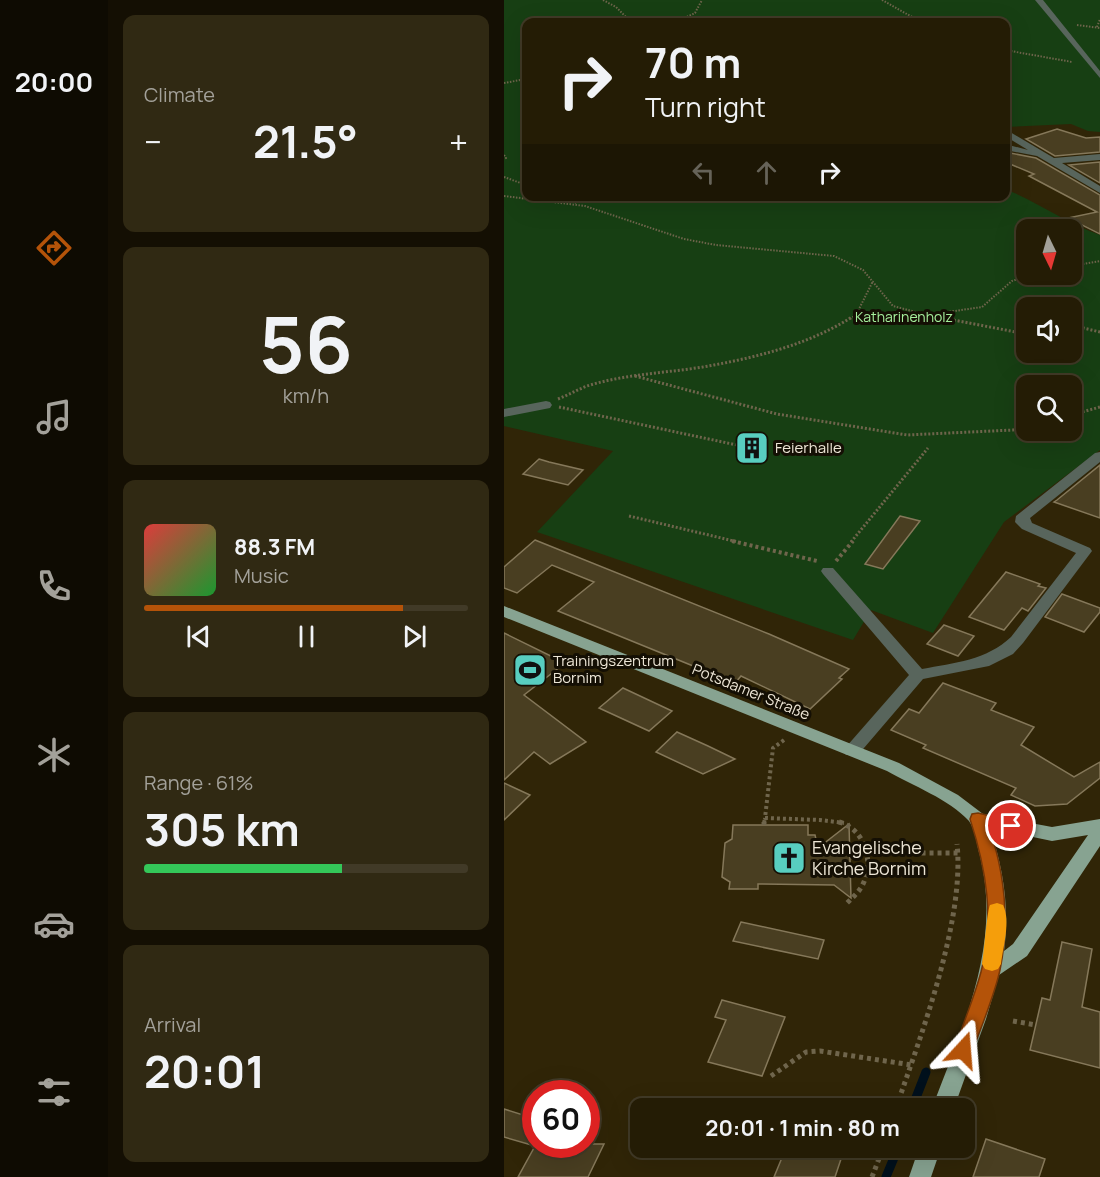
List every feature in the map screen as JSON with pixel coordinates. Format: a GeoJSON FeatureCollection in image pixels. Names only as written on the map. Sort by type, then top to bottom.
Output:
{"type":"FeatureCollection","features":[{"type":"Feature","properties":{"kind":"main road","name":"Potsdamer Straße"},"geometry":{"type":"LineString","coordinates":[[504,611],[852,751],[923,782],[978,819]]}},
{"type":"Feature","properties":{"kind":"main road"},"geometry":{"type":"LineString","coordinates":[[978,819],[1052,834],[1100,826]]}},
{"type":"Feature","properties":{"kind":"main road"},"geometry":{"type":"LineString","coordinates":[[946,1098],[990,971],[997,927],[996,885],[987,845],[978,819]]}},
{"type":"Feature","properties":{"kind":"main road"},"geometry":{"type":"LineString","coordinates":[[990,971],[1020,950],[1100,833]]}},
{"type":"Feature","properties":{"kind":"main road"},"geometry":{"type":"LineString","coordinates":[[920,1177],[927,1158]]}},
{"type":"Feature","properties":{"kind":"street"},"geometry":{"type":"LineString","coordinates":[[1039,0],[1100,76]]}},
{"type":"Feature","properties":{"kind":"street"},"geometry":{"type":"LineString","coordinates":[[1010,135],[1100,190]]}},
{"type":"Feature","properties":{"kind":"street"},"geometry":{"type":"LineString","coordinates":[[1010,141],[1015,138]]}},
{"type":"Feature","properties":{"kind":"street"},"geometry":{"type":"LineString","coordinates":[[1010,146],[1044,156]]}},
{"type":"Feature","properties":{"kind":"street"},"geometry":{"type":"LineString","coordinates":[[1053,161],[1100,157]]}},
{"type":"Feature","properties":{"kind":"street"},"geometry":{"type":"LineString","coordinates":[[504,413],[546,405]]}},
{"type":"Feature","properties":{"kind":"street"},"geometry":{"type":"LineString","coordinates":[[852,751],[918,675],[983,662],[997,656],[1017,640],[1085,551],[1027,526],[1022,522],[1023,516],[1100,456]]}},
{"type":"Feature","properties":{"kind":"street"},"geometry":{"type":"LineString","coordinates":[[828,571],[918,675]]}},
{"type":"Feature","properties":{"kind":"path"},"geometry":{"type":"LineString","coordinates":[[603,0],[616,7],[627,18]]}},
{"type":"Feature","properties":{"kind":"path"},"geometry":{"type":"LineString","coordinates":[[684,18],[695,13],[702,0]]}},
{"type":"Feature","properties":{"kind":"path"},"geometry":{"type":"LineString","coordinates":[[882,0],[914,18]]}},
{"type":"Feature","properties":{"kind":"path"},"geometry":{"type":"LineString","coordinates":[[1098,26],[1100,19]]}},
{"type":"Feature","properties":{"kind":"path"},"geometry":{"type":"LineString","coordinates":[[1010,51],[1092,66]]}},
{"type":"Feature","properties":{"kind":"path"},"geometry":{"type":"LineString","coordinates":[[504,83],[522,81]]}},
{"type":"Feature","properties":{"kind":"path"},"geometry":{"type":"LineString","coordinates":[[504,177],[522,184]]}},
{"type":"Feature","properties":{"kind":"path"},"geometry":{"type":"LineString","coordinates":[[504,196],[522,198]]}},
{"type":"Feature","properties":{"kind":"path"},"geometry":{"type":"LineString","coordinates":[[544,201],[585,206]]}},
{"type":"Feature","properties":{"kind":"path"},"geometry":{"type":"LineString","coordinates":[[572,201],[684,239],[716,245],[834,256],[863,270],[893,306],[1016,332]]}},
{"type":"Feature","properties":{"kind":"path"},"geometry":{"type":"LineString","coordinates":[[1082,264],[1100,261]]}},
{"type":"Feature","properties":{"kind":"path"},"geometry":{"type":"LineString","coordinates":[[927,315],[982,307],[1016,280]]}},
{"type":"Feature","properties":{"kind":"path"},"geometry":{"type":"LineString","coordinates":[[546,405],[588,387],[635,376],[714,365],[772,352],[830,331],[856,315],[873,281]]}},
{"type":"Feature","properties":{"kind":"path"},"geometry":{"type":"LineString","coordinates":[[1082,328],[1100,332]]}},
{"type":"Feature","properties":{"kind":"path"},"geometry":{"type":"LineString","coordinates":[[635,376],[777,414],[907,435],[1016,429]]}},
{"type":"Feature","properties":{"kind":"path"},"geometry":{"type":"LineString","coordinates":[[546,405],[746,447]]}},
{"type":"Feature","properties":{"kind":"path"},"geometry":{"type":"LineString","coordinates":[[1082,412],[1100,407]]}},
{"type":"Feature","properties":{"kind":"path"},"geometry":{"type":"LineString","coordinates":[[629,516],[819,562],[828,571],[928,448]]}},
{"type":"Feature","properties":{"kind":"path"},"geometry":{"type":"LineString","coordinates":[[764,825],[773,748],[795,730]]}},
{"type":"Feature","properties":{"kind":"path"},"geometry":{"type":"LineString","coordinates":[[765,818],[837,822],[850,825],[858,832],[867,853],[867,872],[862,889],[846,904]]}},
{"type":"Feature","properties":{"kind":"path"},"geometry":{"type":"LineString","coordinates":[[900,1098],[912,1065],[950,925],[961,865],[957,844]]}},
{"type":"Feature","properties":{"kind":"path"},"geometry":{"type":"LineString","coordinates":[[850,857],[867,853],[960,853]]}},
{"type":"Feature","properties":{"kind":"path"},"geometry":{"type":"LineString","coordinates":[[1013,1021],[1036,1025]]}},
{"type":"Feature","properties":{"kind":"path"},"geometry":{"type":"LineString","coordinates":[[771,1076],[806,1052],[820,1051],[912,1065]]}},
{"type":"Feature","properties":{"kind":"path"},"geometry":{"type":"LineString","coordinates":[[872,1177],[879,1158]]}},
{"type":"Feature","properties":{"kind":"green space","name":"Katharinenholz"},"geometry":{"type":"Polygon","coordinates":[[[504,0],[1100,0],[1100,132],[1088,131],[1071,124],[1010,127],[1010,18],[522,18],[522,201],[1010,201],[1010,191],[1064,219],[1016,219],[1016,285],[1082,285],[1082,228],[1100,235],[1100,450],[1004,522],[933,633],[871,610],[853,640],[537,532],[613,451],[504,426],[504,0]]]}},
{"type":"Feature","properties":{"kind":"building"},"geometry":{"type":"Polygon","coordinates":[[[1057,129],[1086,138],[1100,137],[1100,152],[1055,156],[1026,139],[1057,129]]]}},
{"type":"Feature","properties":{"kind":"building"},"geometry":{"type":"Polygon","coordinates":[[[1010,153],[1036,158],[1100,195],[1100,234],[1082,225],[1082,219],[1068,218],[1097,212],[1029,176],[1034,174],[1010,164],[1010,153]]]}},
{"type":"Feature","properties":{"kind":"building"},"geometry":{"type":"Polygon","coordinates":[[[1100,162],[1100,183],[1069,165],[1100,162]]]}},
{"type":"Feature","properties":{"kind":"building"},"geometry":{"type":"Polygon","coordinates":[[[539,459],[583,470],[568,485],[523,474],[539,459]]]}},
{"type":"Feature","properties":{"kind":"building"},"geometry":{"type":"Polygon","coordinates":[[[1100,465],[1100,518],[1054,502],[1057,500],[1100,465]]]}},
{"type":"Feature","properties":{"kind":"building"},"geometry":{"type":"Polygon","coordinates":[[[900,516],[920,521],[883,569],[865,564],[900,516]]]}},
{"type":"Feature","properties":{"kind":"building"},"geometry":{"type":"Polygon","coordinates":[[[535,540],[769,634],[849,669],[839,678],[842,679],[810,709],[741,676],[735,683],[558,611],[594,582],[552,565],[517,593],[504,588],[504,567],[535,540]]]}},
{"type":"Feature","properties":{"kind":"building"},"geometry":{"type":"Polygon","coordinates":[[[1006,572],[1046,588],[1028,611],[1022,608],[1004,630],[969,617],[1006,572]]]}},
{"type":"Feature","properties":{"kind":"building"},"geometry":{"type":"Polygon","coordinates":[[[1062,594],[1100,608],[1100,612],[1084,632],[1045,617],[1062,594]]]}},
{"type":"Feature","properties":{"kind":"building"},"geometry":{"type":"Polygon","coordinates":[[[944,625],[974,636],[958,656],[927,644],[944,625]]]}},
{"type":"Feature","properties":{"kind":"building"},"geometry":{"type":"Polygon","coordinates":[[[504,633],[565,663],[524,695],[586,742],[550,764],[534,752],[504,780],[504,633]]]}},
{"type":"Feature","properties":{"kind":"building"},"geometry":{"type":"Polygon","coordinates":[[[943,683],[996,703],[991,710],[1034,727],[1021,745],[1074,777],[1100,762],[1100,778],[1067,804],[1035,806],[1011,795],[1016,788],[923,748],[926,745],[891,730],[909,709],[919,713],[943,683]]]}},
{"type":"Feature","properties":{"kind":"building"},"geometry":{"type":"Polygon","coordinates":[[[623,688],[672,711],[649,731],[599,708],[623,688]]]}},
{"type":"Feature","properties":{"kind":"building"},"geometry":{"type":"Polygon","coordinates":[[[677,732],[735,759],[703,774],[656,752],[677,732]]]}},
{"type":"Feature","properties":{"kind":"building"},"geometry":{"type":"Polygon","coordinates":[[[504,783],[530,795],[504,820],[504,783]]]}},
{"type":"Feature","properties":{"kind":"building","name":"Evangelische Kirche Bornim"},"geometry":{"type":"Polygon","coordinates":[[[849,824],[851,898],[834,885],[758,884],[758,889],[729,889],[730,882],[722,877],[725,843],[732,839],[733,825],[808,825],[808,835],[815,835],[818,848],[849,824]]]}},
{"type":"Feature","properties":{"kind":"building"},"geometry":{"type":"Polygon","coordinates":[[[741,922],[824,940],[818,959],[733,941],[741,922]]]}},
{"type":"Feature","properties":{"kind":"building"},"geometry":{"type":"Polygon","coordinates":[[[1062,942],[1092,949],[1082,1007],[1100,1012],[1100,1068],[1030,1050],[1042,998],[1050,1000],[1062,942]]]}},
{"type":"Feature","properties":{"kind":"building"},"geometry":{"type":"Polygon","coordinates":[[[722,1000],[785,1017],[762,1076],[708,1062],[726,1020],[715,1017],[722,1000]]]}},
{"type":"Feature","properties":{"kind":"building"},"geometry":{"type":"Polygon","coordinates":[[[504,1109],[522,1115],[522,1142],[504,1137],[504,1109]]]}},
{"type":"Feature","properties":{"kind":"building"},"geometry":{"type":"Polygon","coordinates":[[[986,1139],[1045,1159],[1039,1177],[973,1177],[986,1139]]]}},
{"type":"Feature","properties":{"kind":"building"},"geometry":{"type":"Polygon","coordinates":[[[528,1158],[597,1158],[588,1177],[518,1177],[528,1158]]]}},
{"type":"Feature","properties":{"kind":"building"},"geometry":{"type":"Polygon","coordinates":[[[782,1158],[841,1159],[835,1177],[774,1177],[782,1158]]]}},
{"type":"Feature","properties":{"kind":"waterway"},"geometry":{"type":"LineString","coordinates":[[916,1098],[926,1072]]}},
{"type":"Feature","properties":{"kind":"waterway"},"geometry":{"type":"LineString","coordinates":[[886,1177],[894,1158]]}},
{"type":"Feature","properties":{"kind":"slow traffic"},"geometry":{"type":"LineString","coordinates":[[992,964],[997,910]]}},
{"type":"Feature","properties":{"kind":"place","name":"Feierhalle"},"geometry":{"type":"Point","coordinates":[752,448]}},
{"type":"Feature","properties":{"kind":"place","name":"Trainingszentrum Bornim"},"geometry":{"type":"Point","coordinates":[530,670]}},
{"type":"Feature","properties":{"kind":"place","name":"Evangelische Kirche Bornim"},"geometry":{"type":"Point","coordinates":[789,858]}},
{"type":"Feature","properties":{"kind":"route"},"geometry":{"type":"LineString","coordinates":[[963,1050],[990,971],[997,927],[996,885],[987,845],[978,819],[1011,826]]}}]}
